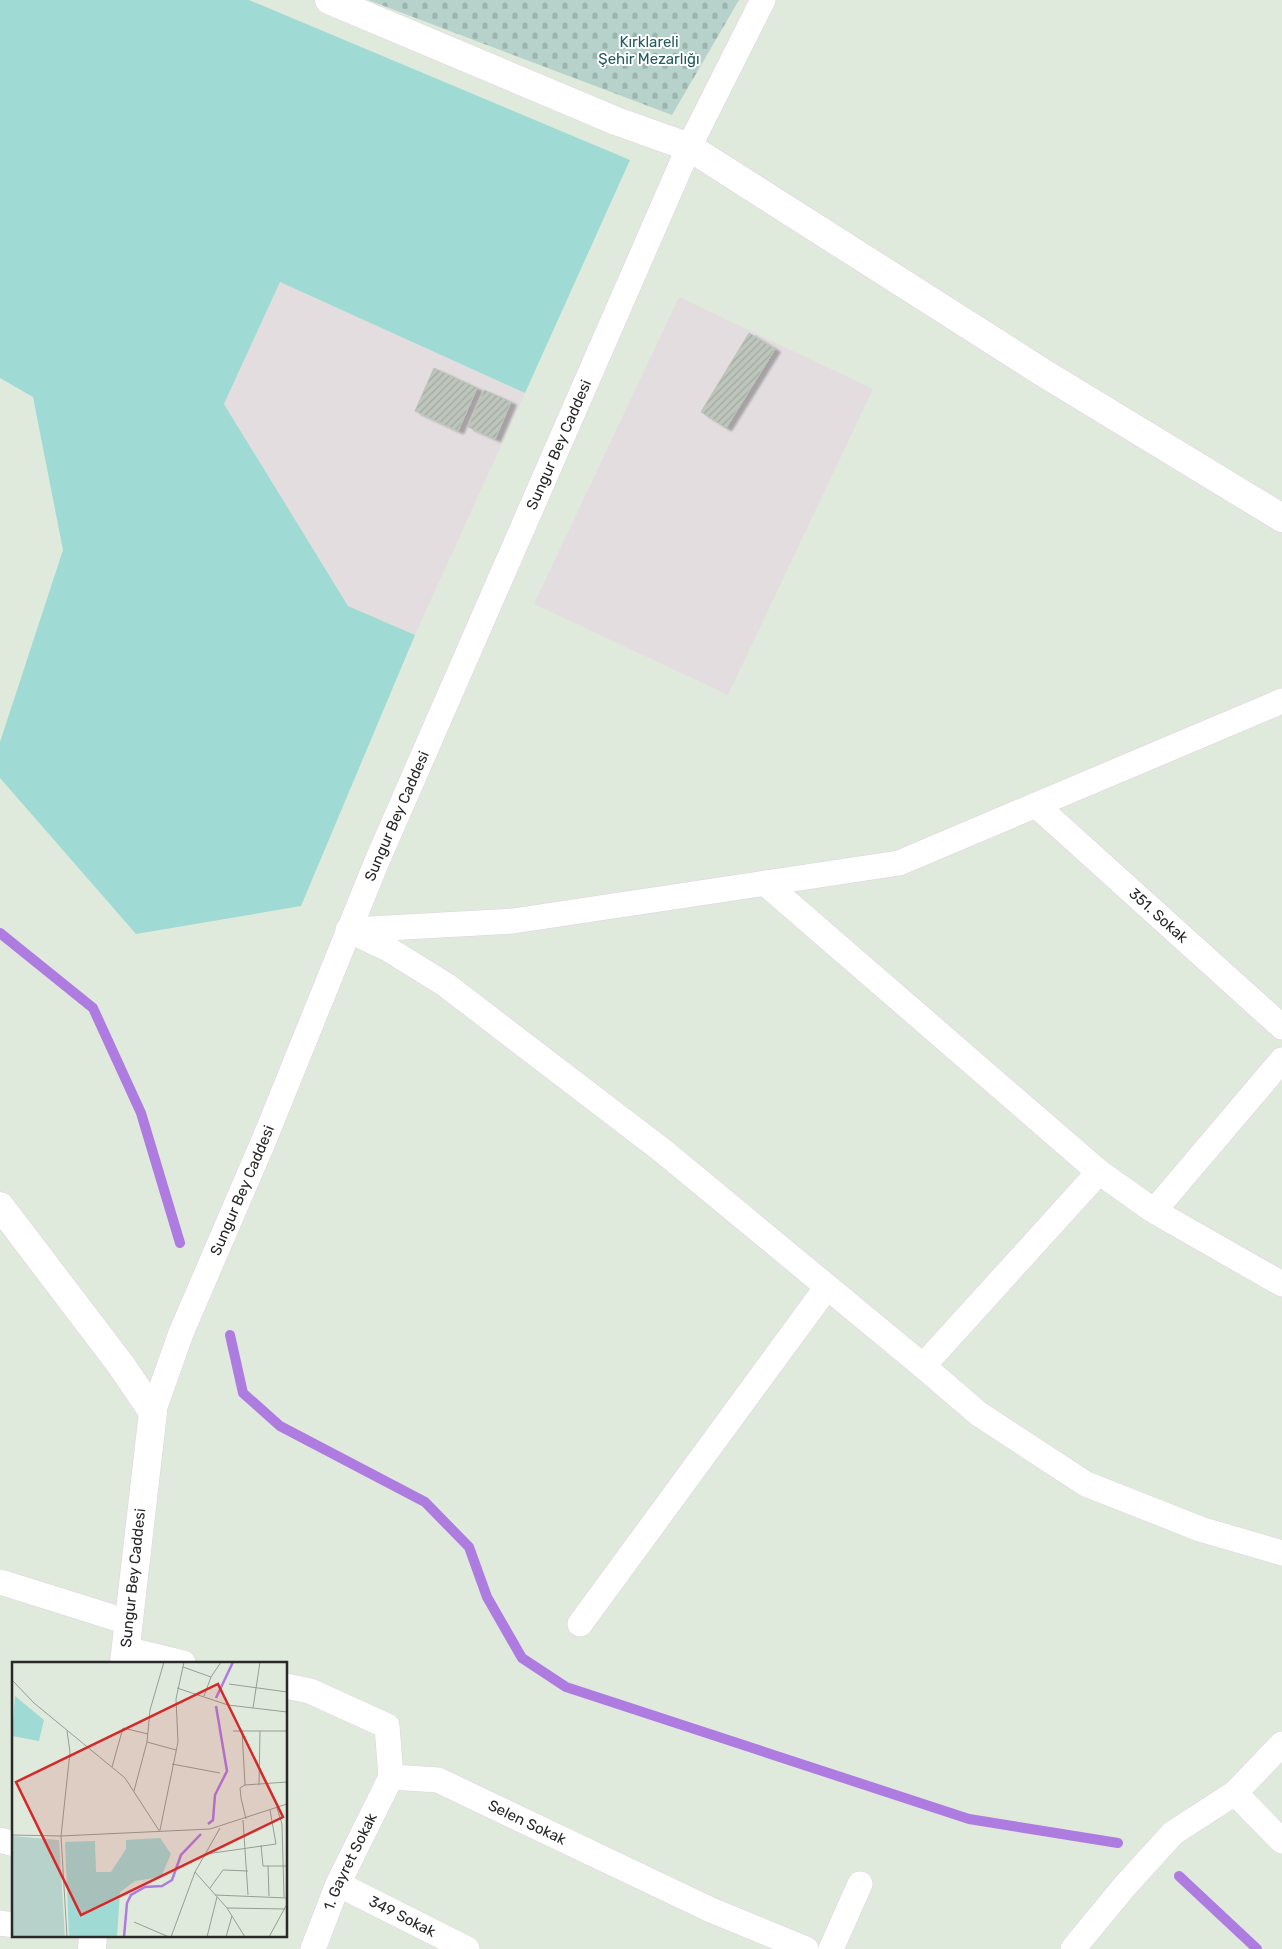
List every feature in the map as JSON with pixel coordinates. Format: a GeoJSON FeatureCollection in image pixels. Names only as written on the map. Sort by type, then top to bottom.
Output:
{"type":"FeatureCollection","features":[{"type":"Feature","properties":{"kind":"street"},"geometry":{"type":"LineString","coordinates":[[329,0],[616,121],[689,147],[1042,372],[1282,518]]}},
{"type":"Feature","properties":{"kind":"street","name":"Sungur Bey Caddesi"},"geometry":{"type":"LineString","coordinates":[[124,1656],[153,1412],[181,1333],[264,1140],[380,852],[689,147],[764,0]]}},
{"type":"Feature","properties":{"kind":"street"},"geometry":{"type":"LineString","coordinates":[[348,930],[513,921],[899,863],[1282,701]]}},
{"type":"Feature","properties":{"kind":"street","name":"351. Sokak"},"geometry":{"type":"LineString","coordinates":[[1036,805],[1282,1027]]}},
{"type":"Feature","properties":{"kind":"street"},"geometry":{"type":"LineString","coordinates":[[765,883],[1099,1172],[1154,1212],[1282,1284]]}},
{"type":"Feature","properties":{"kind":"street"},"geometry":{"type":"LineString","coordinates":[[348,930],[388,949],[446,985],[663,1151],[979,1414],[1086,1484],[1200,1529],[1282,1553]]}},
{"type":"Feature","properties":{"kind":"street"},"geometry":{"type":"LineString","coordinates":[[1154,1212],[1282,1060]]}},
{"type":"Feature","properties":{"kind":"street"},"geometry":{"type":"LineString","coordinates":[[923,1366],[1099,1172]]}},
{"type":"Feature","properties":{"kind":"street"},"geometry":{"type":"LineString","coordinates":[[1,1215],[121,1365],[153,1412]]}},
{"type":"Feature","properties":{"kind":"street"},"geometry":{"type":"LineString","coordinates":[[580,1624],[827,1287]]}},
{"type":"Feature","properties":{"kind":"street"},"geometry":{"type":"LineString","coordinates":[[0,1582],[128,1622]]}},
{"type":"Feature","properties":{"kind":"street"},"geometry":{"type":"LineString","coordinates":[[124,1656],[175,1662]]}},
{"type":"Feature","properties":{"kind":"street"},"geometry":{"type":"LineString","coordinates":[[288,1686],[310,1691],[387,1726],[391,1777]]}},
{"type":"Feature","properties":{"kind":"street"},"geometry":{"type":"LineString","coordinates":[[1073,1949],[1124,1887],[1173,1833],[1235,1793],[1282,1744]]}},
{"type":"Feature","properties":{"kind":"street","name":"1. Gayret Sokak"},"geometry":{"type":"LineString","coordinates":[[313,1949],[338,1884],[391,1777]]}},
{"type":"Feature","properties":{"kind":"street","name":"Selen Sokak"},"geometry":{"type":"LineString","coordinates":[[391,1777],[438,1780],[712,1910],[806,1949]]}},
{"type":"Feature","properties":{"kind":"street"},"geometry":{"type":"LineString","coordinates":[[1235,1793],[1282,1841]]}},
{"type":"Feature","properties":{"kind":"street","name":"349 Sokak"},"geometry":{"type":"LineString","coordinates":[[338,1884],[467,1949]]}},
{"type":"Feature","properties":{"kind":"street"},"geometry":{"type":"LineString","coordinates":[[831,1949],[860,1884]]}},
{"type":"Feature","properties":{"kind":"shaded area"},"geometry":{"type":"Polygon","coordinates":[[[0,0],[249,0],[630,160],[525,393],[280,282],[224,404],[348,606],[415,635],[301,906],[136,934],[0,778],[0,742],[63,550],[33,397],[0,378],[0,0]]]}},
{"type":"Feature","properties":{"kind":"shaded area"},"geometry":{"type":"Polygon","coordinates":[[[280,282],[525,393],[415,635],[348,606],[224,404],[280,282]]]}},
{"type":"Feature","properties":{"kind":"shaded area"},"geometry":{"type":"Polygon","coordinates":[[[679,297],[873,389],[728,695],[534,604],[679,297]]]}},
{"type":"Feature","properties":{"kind":"green space","name":"Kırklareli Şehir Mezarlığı"},"geometry":{"type":"Polygon","coordinates":[[[368,0],[739,0],[672,115],[368,0]]]}},
{"type":"Feature","properties":{"kind":"building"},"geometry":{"type":"Polygon","coordinates":[[[749,333],[775,349],[726,428],[701,412],[749,333]]]}},
{"type":"Feature","properties":{"kind":"building"},"geometry":{"type":"Polygon","coordinates":[[[434,368],[477,388],[458,431],[415,411],[434,368]]]}},
{"type":"Feature","properties":{"kind":"building"},"geometry":{"type":"Polygon","coordinates":[[[484,390],[511,402],[495,439],[468,427],[484,390]]]}},
{"type":"Feature","properties":{"kind":"waterway"},"geometry":{"type":"LineString","coordinates":[[0,933],[93,1008],[141,1113],[180,1243]]}},
{"type":"Feature","properties":{"kind":"waterway"},"geometry":{"type":"LineString","coordinates":[[230,1335],[243,1393],[280,1426],[425,1502],[469,1547],[487,1597],[522,1658],[566,1687],[969,1819],[1118,1843]]}},
{"type":"Feature","properties":{"kind":"waterway"},"geometry":{"type":"LineString","coordinates":[[1179,1876],[1257,1949]]}}]}
